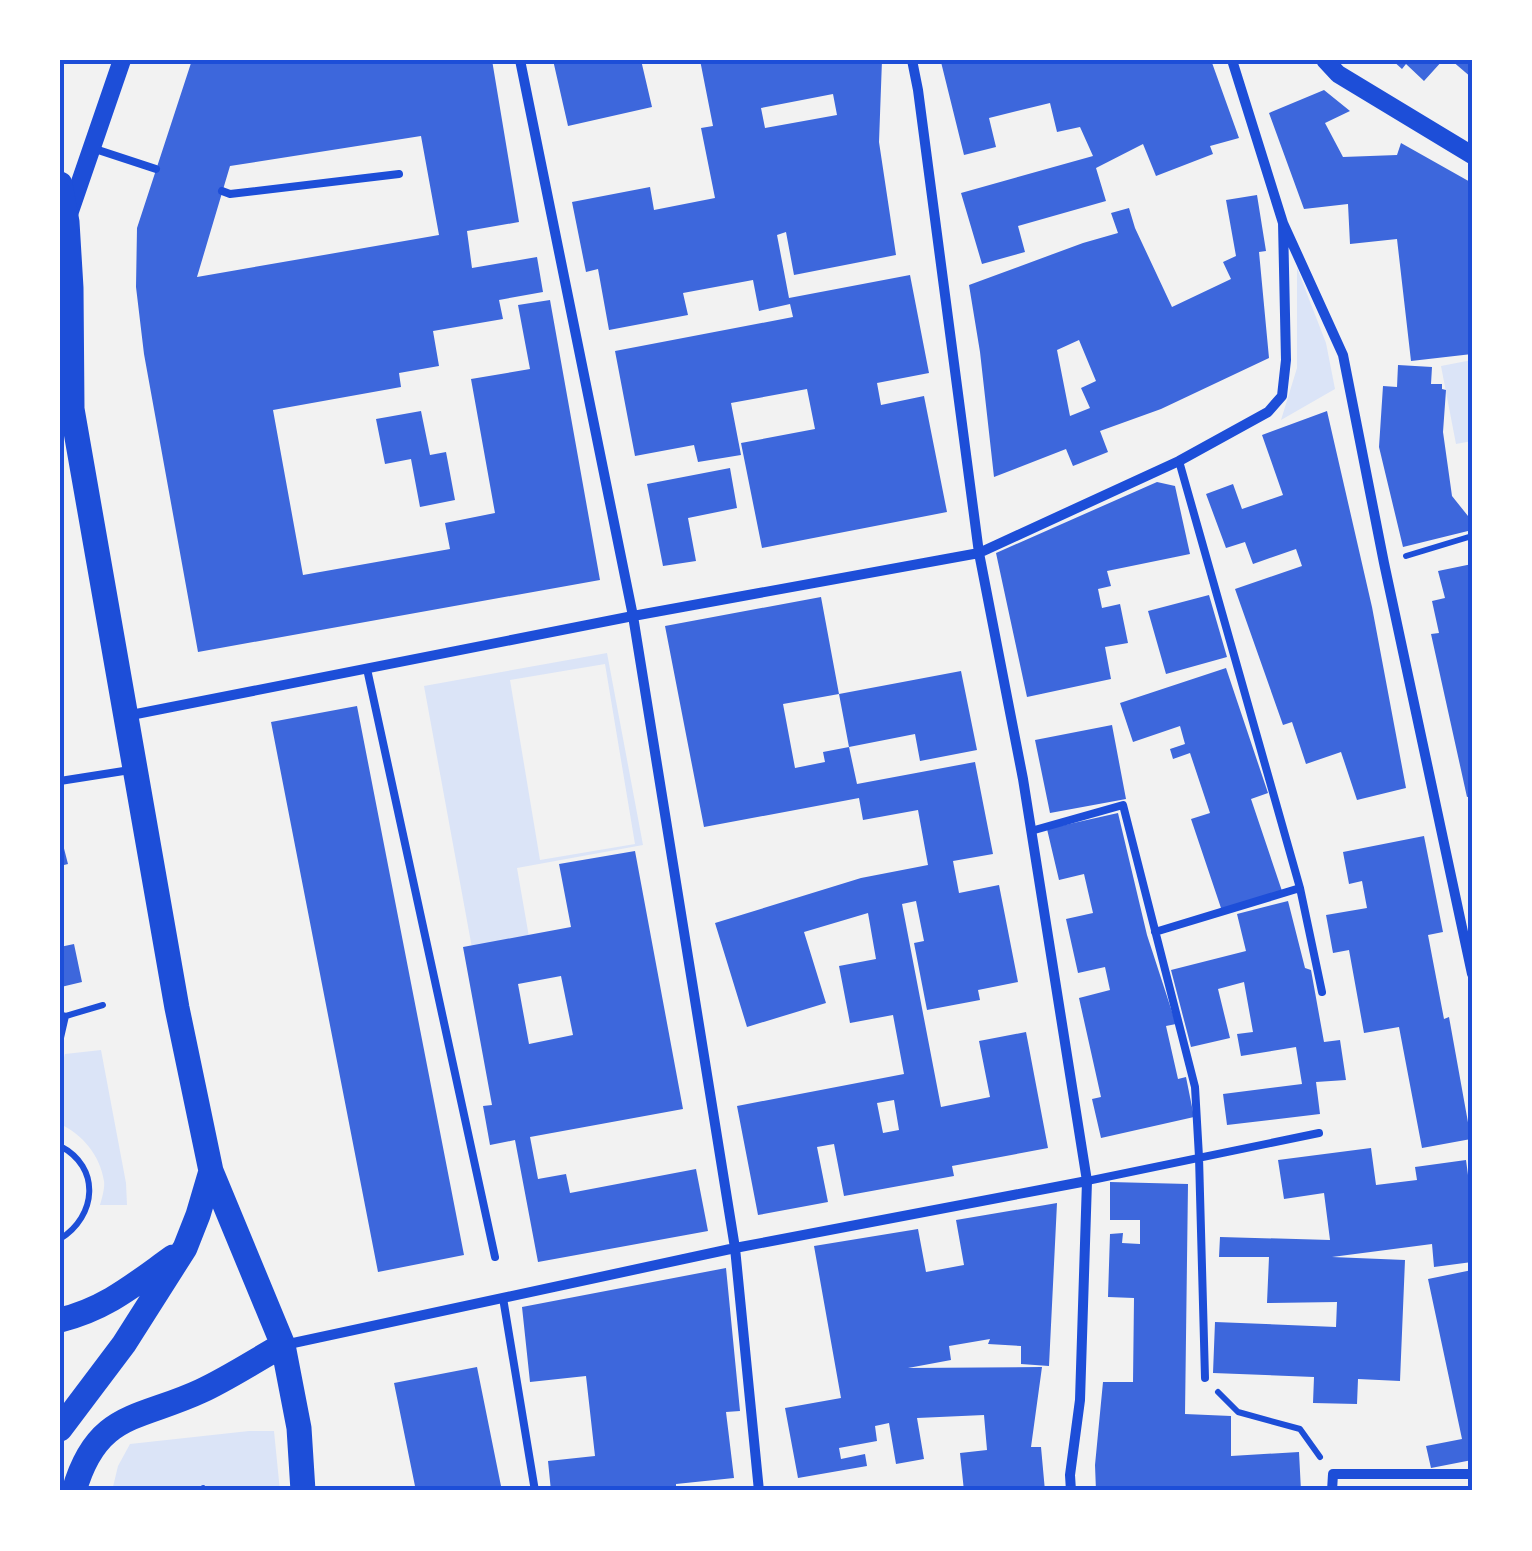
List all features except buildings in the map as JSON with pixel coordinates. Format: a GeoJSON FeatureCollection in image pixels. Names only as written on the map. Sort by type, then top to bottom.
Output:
{"type":"FeatureCollection","features":[{"type":"Feature","properties":{"kind":"main road"},"geometry":{"type":"LineString","coordinates":[[60,184],[71,288],[64,409],[211,1172],[283,1345],[299,1428],[303,1491]]}},
{"type":"Feature","properties":{"kind":"main road"},"geometry":{"type":"LineString","coordinates":[[60,1430],[124,1344],[185,1248],[211,1172]]}},
{"type":"Feature","properties":{"kind":"main road"},"geometry":{"type":"LineString","coordinates":[[60,1320],[86,1314],[112,1301],[185,1248]]}},
{"type":"Feature","properties":{"kind":"main road"},"geometry":{"type":"LineString","coordinates":[[74,1491],[84,1462],[115,1424],[200,1392],[283,1345]]}},
{"type":"Feature","properties":{"kind":"street"},"geometry":{"type":"LineString","coordinates":[[66,222],[122,60]]}},
{"type":"Feature","properties":{"kind":"street"},"geometry":{"type":"LineString","coordinates":[[520,60],[633,616],[735,1248],[759,1491]]}},
{"type":"Feature","properties":{"kind":"street"},"geometry":{"type":"LineString","coordinates":[[912,60],[978,553],[1032,831],[1086,1180],[1080,1400],[1071,1491]]}},
{"type":"Feature","properties":{"kind":"street"},"geometry":{"type":"LineString","coordinates":[[1232,60],[1283,223],[1342,355],[1472,974]]}},
{"type":"Feature","properties":{"kind":"street"},"geometry":{"type":"LineString","coordinates":[[1325,60],[1338,74],[1472,155]]}},
{"type":"Feature","properties":{"kind":"street"},"geometry":{"type":"LineString","coordinates":[[125,716],[978,553],[1178,461],[1268,412],[1282,396],[1286,360],[1283,223]]}},
{"type":"Feature","properties":{"kind":"street"},"geometry":{"type":"LineString","coordinates":[[283,1345],[735,1248],[1086,1180]]}},
{"type":"Feature","properties":{"kind":"street"},"geometry":{"type":"LineString","coordinates":[[1332,1491],[1333,1474],[1472,1474]]}},
{"type":"Feature","properties":{"kind":"lane"},"geometry":{"type":"LineString","coordinates":[[92,148],[156,169]]}},
{"type":"Feature","properties":{"kind":"lane"},"geometry":{"type":"LineString","coordinates":[[222,191],[230,194],[398,174]]}},
{"type":"Feature","properties":{"kind":"lane"},"geometry":{"type":"LineString","coordinates":[[1178,461],[1300,888],[1322,992]]}},
{"type":"Feature","properties":{"kind":"lane"},"geometry":{"type":"LineString","coordinates":[[367,669],[495,1257]]}},
{"type":"Feature","properties":{"kind":"lane"},"geometry":{"type":"LineString","coordinates":[[60,781],[134,770]]}},
{"type":"Feature","properties":{"kind":"lane"},"geometry":{"type":"LineString","coordinates":[[1032,831],[1123,806],[1195,1087],[1205,1378]]}},
{"type":"Feature","properties":{"kind":"lane"},"geometry":{"type":"LineString","coordinates":[[1155,932],[1300,888]]}},
{"type":"Feature","properties":{"kind":"lane"},"geometry":{"type":"LineString","coordinates":[[1086,1180],[1319,1133]]}},
{"type":"Feature","properties":{"kind":"lane"},"geometry":{"type":"LineString","coordinates":[[503,1298],[535,1491]]}},
{"type":"Feature","properties":{"kind":"path"},"geometry":{"type":"LineString","coordinates":[[1384,563],[1472,536]]}},
{"type":"Feature","properties":{"kind":"path"},"geometry":{"type":"LineString","coordinates":[[60,1042],[63,1015],[102,1005]]}},
{"type":"Feature","properties":{"kind":"path"},"geometry":{"type":"LineString","coordinates":[[60,1146],[79,1160],[88,1176],[90,1194],[77,1227],[60,1239]]}},
{"type":"Feature","properties":{"kind":"path"},"geometry":{"type":"LineString","coordinates":[[1205,1378],[1238,1412],[1300,1428]]}},
{"type":"Feature","properties":{"kind":"shaded area"},"geometry":{"type":"Polygon","coordinates":[[[1297,268],[1326,343],[1335,389],[1281,420],[1297,368],[1297,268]]]}},
{"type":"Feature","properties":{"kind":"shaded area"},"geometry":{"type":"Polygon","coordinates":[[[1472,360],[1472,441],[1456,444],[1441,366],[1472,360]]]}},
{"type":"Feature","properties":{"kind":"shaded area"},"geometry":{"type":"Polygon","coordinates":[[[607,653],[643,845],[517,868],[529,937],[472,948],[424,686],[607,653]],[[605,664],[510,680],[540,860],[635,844],[605,664]]]}},
{"type":"Feature","properties":{"kind":"shaded area"},"geometry":{"type":"Polygon","coordinates":[[[101,1050],[127,1205],[100,1205],[104,1184],[99,1163],[76,1133],[60,1124],[60,1072],[65,1054],[101,1050]]]}},
{"type":"Feature","properties":{"kind":"shaded area"},"geometry":{"type":"Polygon","coordinates":[[[274,1431],[280,1491],[112,1491],[118,1466],[130,1444],[274,1431]]]}}]}
